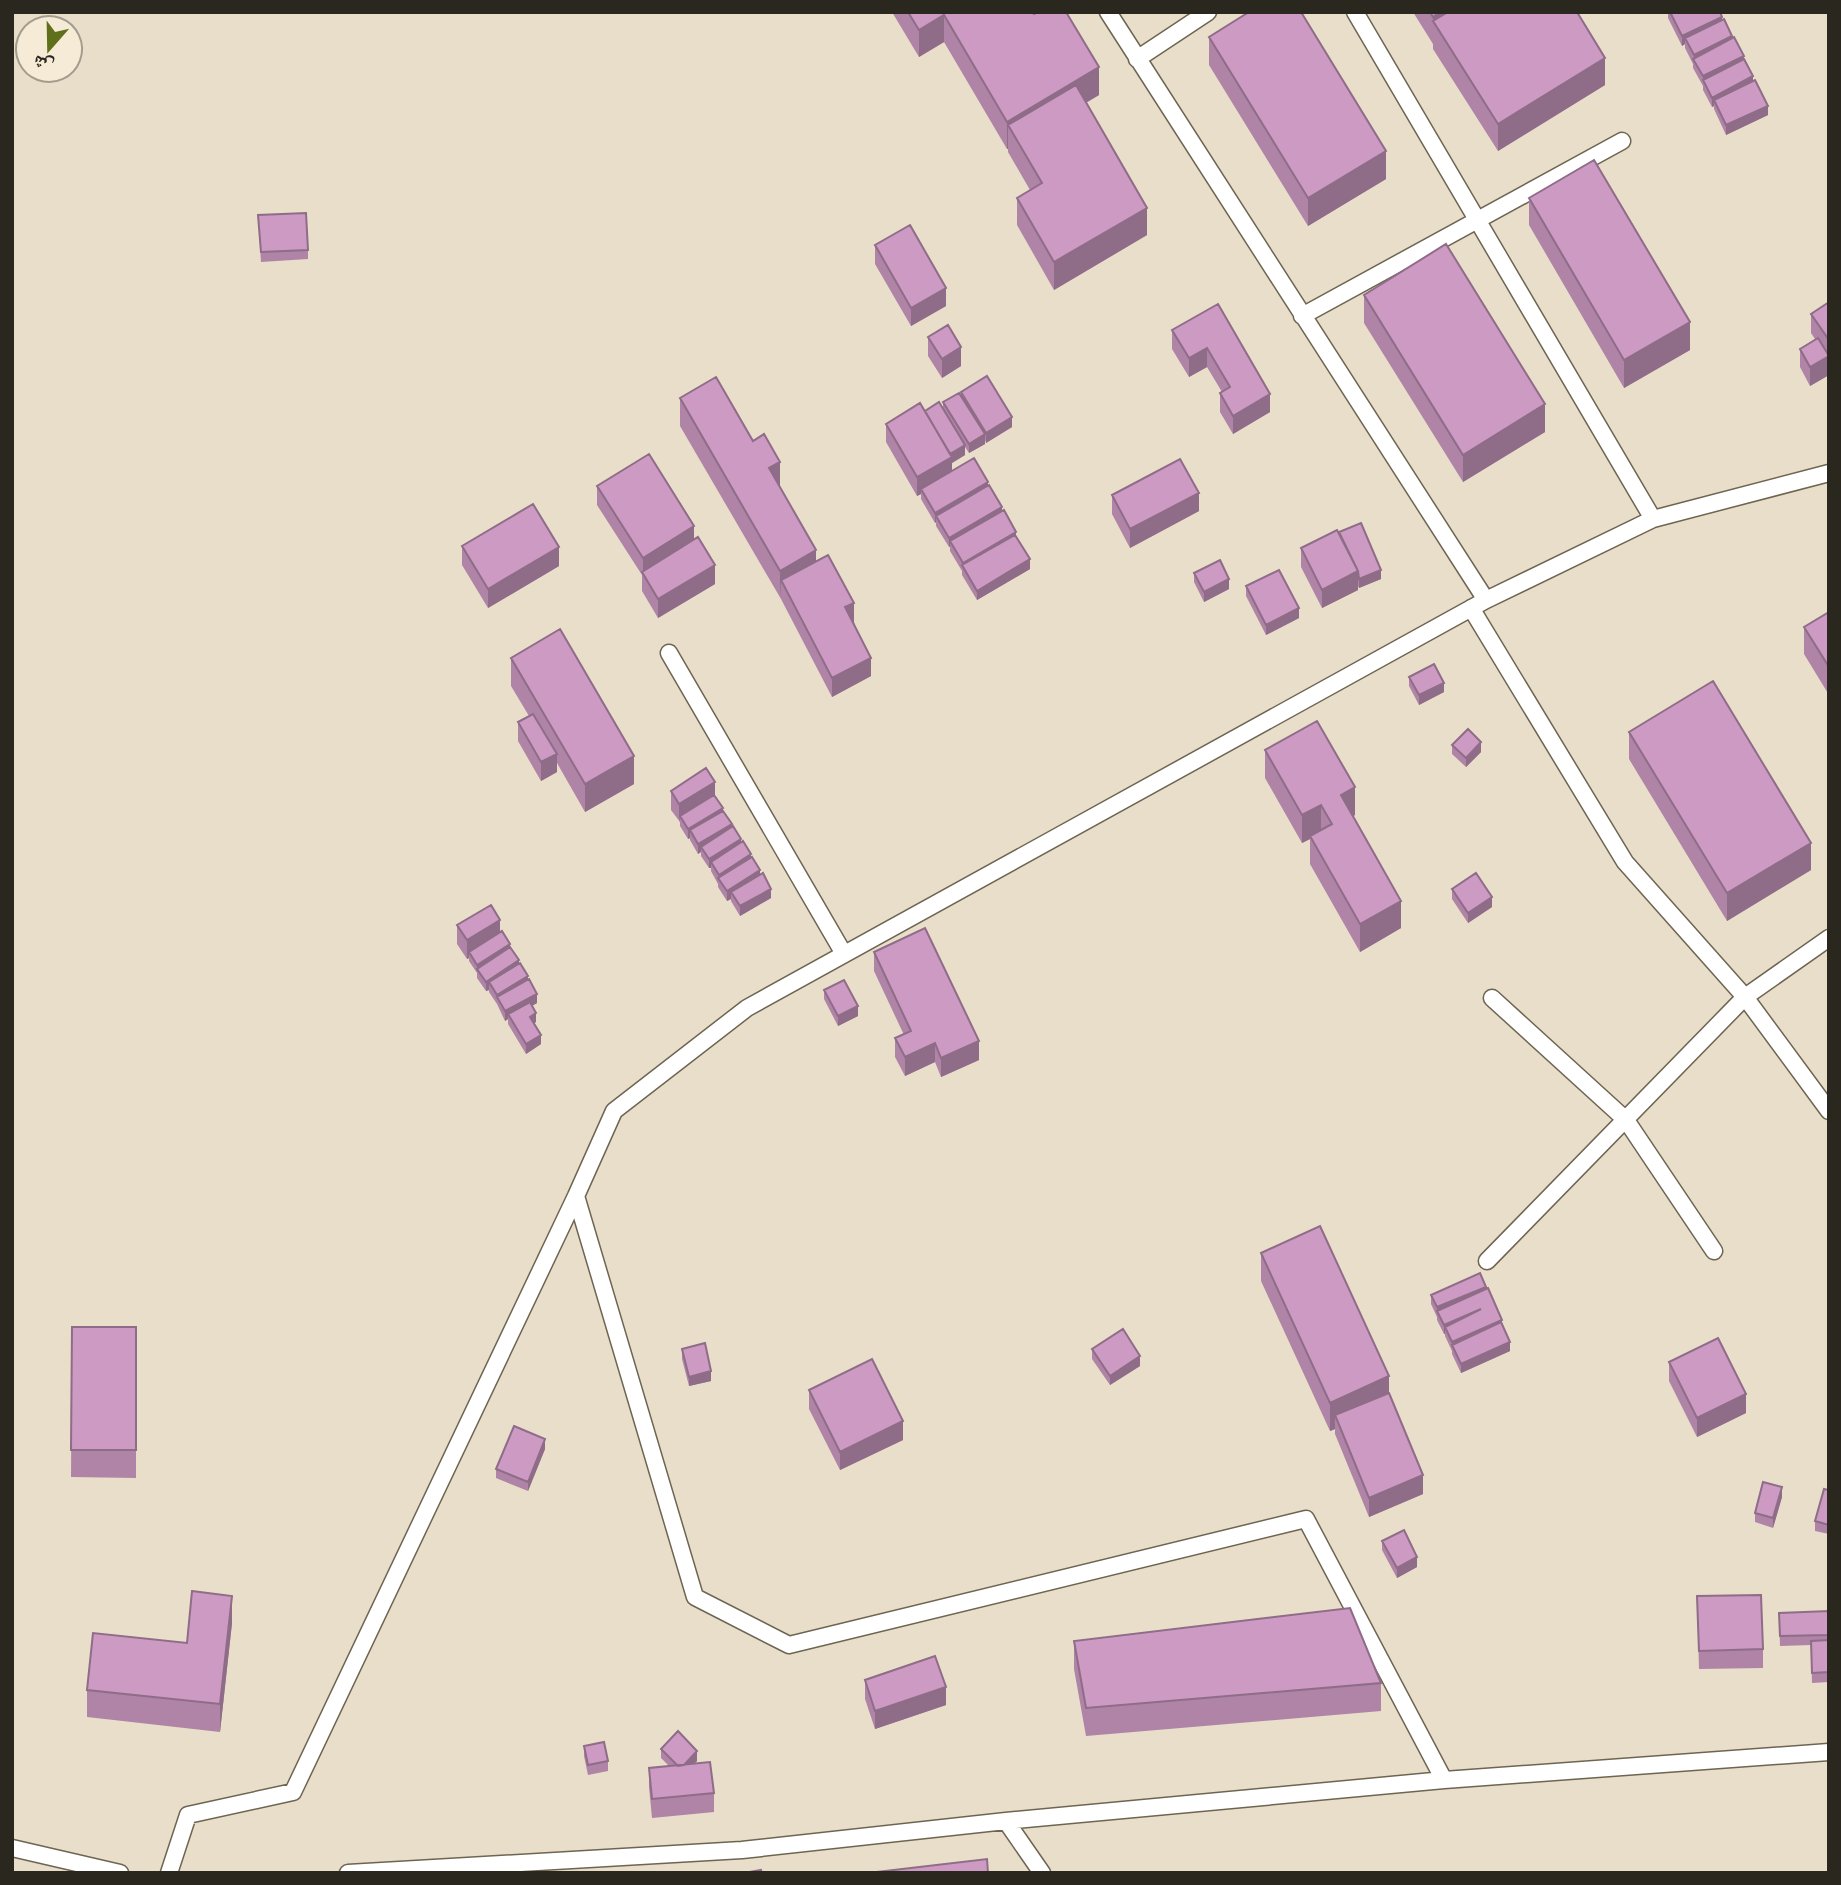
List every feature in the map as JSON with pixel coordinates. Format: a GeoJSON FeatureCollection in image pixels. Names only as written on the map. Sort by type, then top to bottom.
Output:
{"type":"FeatureCollection","features":[{"type":"Feature","properties":{"kind":"lane"},"geometry":{"type":"LineString","coordinates":[[1108,12],[1302,316],[1478,604],[1625,862],[1745,997],[1829,1111]]}},
{"type":"Feature","properties":{"kind":"lane"},"geometry":{"type":"LineString","coordinates":[[1137,59],[1208,12]]}},
{"type":"Feature","properties":{"kind":"lane"},"geometry":{"type":"LineString","coordinates":[[1355,12],[1653,519]]}},
{"type":"Feature","properties":{"kind":"lane"},"geometry":{"type":"LineString","coordinates":[[1302,316],[1622,141]]}},
{"type":"Feature","properties":{"kind":"lane"},"geometry":{"type":"LineString","coordinates":[[169,1873],[188,1815],[293,1791],[614,1111],[747,1008],[1478,604],[1653,519],[1829,473]]}},
{"type":"Feature","properties":{"kind":"lane"},"geometry":{"type":"LineString","coordinates":[[669,653],[844,954]]}},
{"type":"Feature","properties":{"kind":"lane"},"geometry":{"type":"LineString","coordinates":[[1487,1261],[1745,997],[1829,938]]}},
{"type":"Feature","properties":{"kind":"lane"},"geometry":{"type":"LineString","coordinates":[[1492,998],[1626,1120],[1714,1251]]}},
{"type":"Feature","properties":{"kind":"lane"},"geometry":{"type":"LineString","coordinates":[[576,1196],[695,1597],[789,1645],[1306,1519],[1444,1780]]}},
{"type":"Feature","properties":{"kind":"lane"},"geometry":{"type":"LineString","coordinates":[[348,1873],[742,1850],[1006,1821],[1444,1780],[1829,1753]]}},
{"type":"Feature","properties":{"kind":"lane"},"geometry":{"type":"LineString","coordinates":[[1006,1821],[1042,1873]]}},
{"type":"Feature","properties":{"kind":"lane"},"geometry":{"type":"LineString","coordinates":[[12,1848],[120,1873]]}},
{"type":"Feature","properties":{"kind":"building"},"geometry":{"type":"Polygon","coordinates":[[[908,12],[1066,12],[1099,67],[1007,122],[944,15],[919,30],[908,12]]]}},
{"type":"Feature","properties":{"kind":"building"},"geometry":{"type":"Polygon","coordinates":[[[1249,12],[1301,12],[1386,151],[1308,198],[1209,37],[1249,12]]]}},
{"type":"Feature","properties":{"kind":"building"},"geometry":{"type":"Polygon","coordinates":[[[1448,12],[1577,12],[1605,58],[1498,124],[1433,21],[1448,12]]]}},
{"type":"Feature","properties":{"kind":"building"},"geometry":{"type":"Polygon","coordinates":[[[1670,12],[1720,12],[1722,17],[1682,36],[1670,12]]]}},
{"type":"Feature","properties":{"kind":"building"},"geometry":{"type":"Polygon","coordinates":[[[1724,19],[1732,36],[1694,55],[1685,38],[1724,19]]]}},
{"type":"Feature","properties":{"kind":"building"},"geometry":{"type":"Polygon","coordinates":[[[1734,37],[1744,56],[1703,76],[1693,59],[1734,37]]]}},
{"type":"Feature","properties":{"kind":"building"},"geometry":{"type":"Polygon","coordinates":[[[1744,59],[1753,76],[1712,98],[1703,80],[1744,59]]]}},
{"type":"Feature","properties":{"kind":"building"},"geometry":{"type":"Polygon","coordinates":[[[1755,80],[1768,106],[1726,125],[1714,100],[1755,80]]]}},
{"type":"Feature","properties":{"kind":"building"},"geometry":{"type":"Polygon","coordinates":[[[1076,85],[1147,208],[1054,262],[1017,198],[1042,183],[1008,125],[1076,85]]]}},
{"type":"Feature","properties":{"kind":"building"},"geometry":{"type":"Polygon","coordinates":[[[1594,160],[1690,322],[1624,360],[1529,198],[1594,160]]]}},
{"type":"Feature","properties":{"kind":"building"},"geometry":{"type":"Polygon","coordinates":[[[306,213],[308,250],[261,252],[258,215],[306,213]]]}},
{"type":"Feature","properties":{"kind":"building"},"geometry":{"type":"Polygon","coordinates":[[[910,225],[946,288],[911,308],[875,245],[910,225]]]}},
{"type":"Feature","properties":{"kind":"building"},"geometry":{"type":"Polygon","coordinates":[[[1446,244],[1545,404],[1463,455],[1364,295],[1446,244]]]}},
{"type":"Feature","properties":{"kind":"building"},"geometry":{"type":"Polygon","coordinates":[[[1829,302],[1829,340],[1811,314],[1829,302]]]}},
{"type":"Feature","properties":{"kind":"building"},"geometry":{"type":"Polygon","coordinates":[[[1218,304],[1270,394],[1233,416],[1220,393],[1230,387],[1207,348],[1189,358],[1172,330],[1218,304]]]}},
{"type":"Feature","properties":{"kind":"building"},"geometry":{"type":"Polygon","coordinates":[[[948,325],[961,347],[942,359],[928,337],[948,325]]]}},
{"type":"Feature","properties":{"kind":"building"},"geometry":{"type":"Polygon","coordinates":[[[1818,338],[1829,356],[1810,367],[1800,349],[1818,338]]]}},
{"type":"Feature","properties":{"kind":"building"},"geometry":{"type":"Polygon","coordinates":[[[987,376],[1012,417],[986,433],[961,392],[987,376]]]}},
{"type":"Feature","properties":{"kind":"building"},"geometry":{"type":"Polygon","coordinates":[[[716,377],[753,441],[764,434],[780,462],[769,468],[816,550],[780,571],[680,398],[716,377]]]}},
{"type":"Feature","properties":{"kind":"building"},"geometry":{"type":"Polygon","coordinates":[[[959,393],[985,434],[969,444],[943,402],[959,393]]]}},
{"type":"Feature","properties":{"kind":"building"},"geometry":{"type":"Polygon","coordinates":[[[939,402],[965,445],[950,454],[925,411],[939,402]]]}},
{"type":"Feature","properties":{"kind":"building"},"geometry":{"type":"Polygon","coordinates":[[[920,403],[952,457],[917,477],[886,424],[920,403]]]}},
{"type":"Feature","properties":{"kind":"building"},"geometry":{"type":"Polygon","coordinates":[[[649,454],[694,526],[643,558],[597,486],[649,454]]]}},
{"type":"Feature","properties":{"kind":"building"},"geometry":{"type":"Polygon","coordinates":[[[974,458],[988,482],[935,513],[921,489],[974,458]]]}},
{"type":"Feature","properties":{"kind":"building"},"geometry":{"type":"Polygon","coordinates":[[[1180,459],[1199,493],[1130,529],[1112,495],[1180,459]]]}},
{"type":"Feature","properties":{"kind":"building"},"geometry":{"type":"Polygon","coordinates":[[[989,485],[1002,507],[949,538],[936,516],[989,485]]]}},
{"type":"Feature","properties":{"kind":"building"},"geometry":{"type":"Polygon","coordinates":[[[533,504],[559,547],[488,589],[462,546],[533,504]]]}},
{"type":"Feature","properties":{"kind":"building"},"geometry":{"type":"Polygon","coordinates":[[[1004,510],[1016,532],[963,563],[950,541],[1004,510]]]}},
{"type":"Feature","properties":{"kind":"building"},"geometry":{"type":"Polygon","coordinates":[[[1361,523],[1381,570],[1359,579],[1358,571],[1339,532],[1361,523]]]}},
{"type":"Feature","properties":{"kind":"building"},"geometry":{"type":"Polygon","coordinates":[[[1337,530],[1358,571],[1322,590],[1301,548],[1337,530]]]}},
{"type":"Feature","properties":{"kind":"building"},"geometry":{"type":"Polygon","coordinates":[[[1015,535],[1030,559],[977,591],[962,565],[1015,535]]]}},
{"type":"Feature","properties":{"kind":"building"},"geometry":{"type":"Polygon","coordinates":[[[698,537],[715,565],[658,599],[642,572],[698,537]]]}},
{"type":"Feature","properties":{"kind":"building"},"geometry":{"type":"Polygon","coordinates":[[[828,555],[854,603],[845,607],[871,658],[832,678],[781,580],[828,555]]]}},
{"type":"Feature","properties":{"kind":"building"},"geometry":{"type":"Polygon","coordinates":[[[1220,560],[1229,579],[1204,592],[1194,573],[1220,560]]]}},
{"type":"Feature","properties":{"kind":"building"},"geometry":{"type":"Polygon","coordinates":[[[1279,570],[1299,608],[1266,625],[1246,586],[1279,570]]]}},
{"type":"Feature","properties":{"kind":"building"},"geometry":{"type":"Polygon","coordinates":[[[1829,612],[1829,667],[1804,627],[1829,612]]]}},
{"type":"Feature","properties":{"kind":"building"},"geometry":{"type":"Polygon","coordinates":[[[560,629],[634,756],[585,784],[511,658],[560,629]]]}},
{"type":"Feature","properties":{"kind":"building"},"geometry":{"type":"Polygon","coordinates":[[[1434,664],[1444,683],[1419,695],[1409,677],[1434,664]]]}},
{"type":"Feature","properties":{"kind":"building"},"geometry":{"type":"Polygon","coordinates":[[[1713,681],[1811,843],[1727,893],[1629,732],[1713,681]]]}},
{"type":"Feature","properties":{"kind":"building"},"geometry":{"type":"Polygon","coordinates":[[[533,714],[557,754],[541,762],[518,722],[533,714]]]}},
{"type":"Feature","properties":{"kind":"building"},"geometry":{"type":"Polygon","coordinates":[[[1317,721],[1355,787],[1341,795],[1401,901],[1360,924],[1310,836],[1332,824],[1321,805],[1302,815],[1265,750],[1317,721]]]}},
{"type":"Feature","properties":{"kind":"building"},"geometry":{"type":"Polygon","coordinates":[[[1468,729],[1481,742],[1466,758],[1452,745],[1468,729]]]}},
{"type":"Feature","properties":{"kind":"building"},"geometry":{"type":"Polygon","coordinates":[[[706,768],[715,782],[679,804],[671,791],[706,768]]]}},
{"type":"Feature","properties":{"kind":"building"},"geometry":{"type":"Polygon","coordinates":[[[714,795],[723,808],[688,829],[680,816],[714,795]]]}},
{"type":"Feature","properties":{"kind":"building"},"geometry":{"type":"Polygon","coordinates":[[[723,811],[732,824],[698,844],[690,830],[723,811]]]}},
{"type":"Feature","properties":{"kind":"building"},"geometry":{"type":"Polygon","coordinates":[[[733,826],[741,839],[709,859],[701,847],[733,826]]]}},
{"type":"Feature","properties":{"kind":"building"},"geometry":{"type":"Polygon","coordinates":[[[743,841],[751,854],[719,875],[711,862],[743,841]]]}},
{"type":"Feature","properties":{"kind":"building"},"geometry":{"type":"Polygon","coordinates":[[[752,857],[760,870],[727,891],[718,878],[752,857]]]}},
{"type":"Feature","properties":{"kind":"building"},"geometry":{"type":"Polygon","coordinates":[[[763,873],[771,889],[740,906],[731,892],[763,873]]]}},
{"type":"Feature","properties":{"kind":"building"},"geometry":{"type":"Polygon","coordinates":[[[1476,873],[1492,897],[1468,913],[1452,889],[1476,873]]]}},
{"type":"Feature","properties":{"kind":"building"},"geometry":{"type":"Polygon","coordinates":[[[491,905],[500,920],[467,940],[457,925],[491,905]]]}},
{"type":"Feature","properties":{"kind":"building"},"geometry":{"type":"Polygon","coordinates":[[[925,928],[979,1041],[941,1058],[935,1043],[905,1057],[895,1038],[911,1031],[874,952],[925,928]]]}},
{"type":"Feature","properties":{"kind":"building"},"geometry":{"type":"Polygon","coordinates":[[[502,931],[510,944],[477,965],[469,952],[502,931]]]}},
{"type":"Feature","properties":{"kind":"building"},"geometry":{"type":"Polygon","coordinates":[[[510,947],[519,960],[486,982],[477,969],[510,947]]]}},
{"type":"Feature","properties":{"kind":"building"},"geometry":{"type":"Polygon","coordinates":[[[520,963],[528,976],[497,995],[489,982],[520,963]]]}},
{"type":"Feature","properties":{"kind":"building"},"geometry":{"type":"Polygon","coordinates":[[[529,979],[537,994],[505,1011],[497,997],[529,979]]]}},
{"type":"Feature","properties":{"kind":"building"},"geometry":{"type":"Polygon","coordinates":[[[844,980],[858,1006],[838,1016],[824,990],[844,980]]]}},
{"type":"Feature","properties":{"kind":"building"},"geometry":{"type":"Polygon","coordinates":[[[530,1002],[536,1013],[530,1017],[541,1035],[526,1044],[508,1014],[530,1002]]]}},
{"type":"Feature","properties":{"kind":"building"},"geometry":{"type":"Polygon","coordinates":[[[1320,1226],[1389,1376],[1330,1403],[1261,1253],[1320,1226]]]}},
{"type":"Feature","properties":{"kind":"building"},"geometry":{"type":"Polygon","coordinates":[[[1480,1273],[1486,1287],[1437,1307],[1431,1295],[1480,1273]]]}},
{"type":"Feature","properties":{"kind":"building"},"geometry":{"type":"Polygon","coordinates":[[[1488,1288],[1502,1320],[1452,1342],[1445,1327],[1481,1309],[1444,1325],[1437,1311],[1488,1288]]]}},
{"type":"Feature","properties":{"kind":"building"},"geometry":{"type":"Polygon","coordinates":[[[1501,1322],[1510,1342],[1461,1364],[1452,1345],[1501,1322]]]}},
{"type":"Feature","properties":{"kind":"building"},"geometry":{"type":"Polygon","coordinates":[[[72,1327],[136,1327],[136,1450],[71,1450],[72,1327]]]}},
{"type":"Feature","properties":{"kind":"building"},"geometry":{"type":"Polygon","coordinates":[[[1123,1329],[1140,1356],[1110,1376],[1092,1349],[1123,1329]]]}},
{"type":"Feature","properties":{"kind":"building"},"geometry":{"type":"Polygon","coordinates":[[[1718,1338],[1746,1394],[1697,1418],[1669,1362],[1718,1338]]]}},
{"type":"Feature","properties":{"kind":"building"},"geometry":{"type":"Polygon","coordinates":[[[705,1343],[711,1371],[689,1377],[682,1349],[705,1343]]]}},
{"type":"Feature","properties":{"kind":"building"},"geometry":{"type":"Polygon","coordinates":[[[872,1359],[903,1421],[840,1452],[809,1390],[872,1359]]]}},
{"type":"Feature","properties":{"kind":"building"},"geometry":{"type":"Polygon","coordinates":[[[1389,1393],[1423,1475],[1369,1498],[1335,1415],[1389,1393]]]}},
{"type":"Feature","properties":{"kind":"building"},"geometry":{"type":"Polygon","coordinates":[[[514,1426],[545,1439],[528,1482],[496,1469],[514,1426]]]}},
{"type":"Feature","properties":{"kind":"building"},"geometry":{"type":"Polygon","coordinates":[[[1763,1482],[1782,1487],[1773,1518],[1755,1513],[1763,1482]]]}},
{"type":"Feature","properties":{"kind":"building"},"geometry":{"type":"Polygon","coordinates":[[[1824,1489],[1829,1490],[1829,1525],[1815,1521],[1824,1489]]]}},
{"type":"Feature","properties":{"kind":"building"},"geometry":{"type":"Polygon","coordinates":[[[1404,1530],[1417,1557],[1397,1568],[1382,1541],[1404,1530]]]}},
{"type":"Feature","properties":{"kind":"building"},"geometry":{"type":"Polygon","coordinates":[[[192,1591],[232,1596],[220,1704],[87,1690],[93,1633],[187,1643],[192,1591]]]}},
{"type":"Feature","properties":{"kind":"building"},"geometry":{"type":"Polygon","coordinates":[[[1761,1595],[1763,1649],[1699,1651],[1697,1596],[1761,1595]]]}},
{"type":"Feature","properties":{"kind":"building"},"geometry":{"type":"Polygon","coordinates":[[[1350,1608],[1381,1683],[1086,1708],[1074,1641],[1350,1608]]]}},
{"type":"Feature","properties":{"kind":"building"},"geometry":{"type":"Polygon","coordinates":[[[1829,1611],[1829,1635],[1780,1636],[1779,1613],[1829,1611]]]}},
{"type":"Feature","properties":{"kind":"building"},"geometry":{"type":"Polygon","coordinates":[[[1829,1640],[1829,1672],[1812,1673],[1811,1641],[1829,1640]]]}},
{"type":"Feature","properties":{"kind":"building"},"geometry":{"type":"Polygon","coordinates":[[[935,1656],[946,1687],[875,1711],[865,1680],[935,1656]]]}},
{"type":"Feature","properties":{"kind":"building"},"geometry":{"type":"Polygon","coordinates":[[[678,1731],[697,1751],[684,1765],[678,1766],[661,1749],[678,1731]]]}},
{"type":"Feature","properties":{"kind":"building"},"geometry":{"type":"Polygon","coordinates":[[[604,1742],[608,1761],[588,1765],[584,1746],[604,1742]]]}},
{"type":"Feature","properties":{"kind":"building"},"geometry":{"type":"Polygon","coordinates":[[[710,1762],[714,1793],[652,1799],[649,1768],[710,1762]]]}},
{"type":"Feature","properties":{"kind":"building"},"geometry":{"type":"Polygon","coordinates":[[[987,1859],[988,1873],[868,1873],[987,1859]]]}}]}
